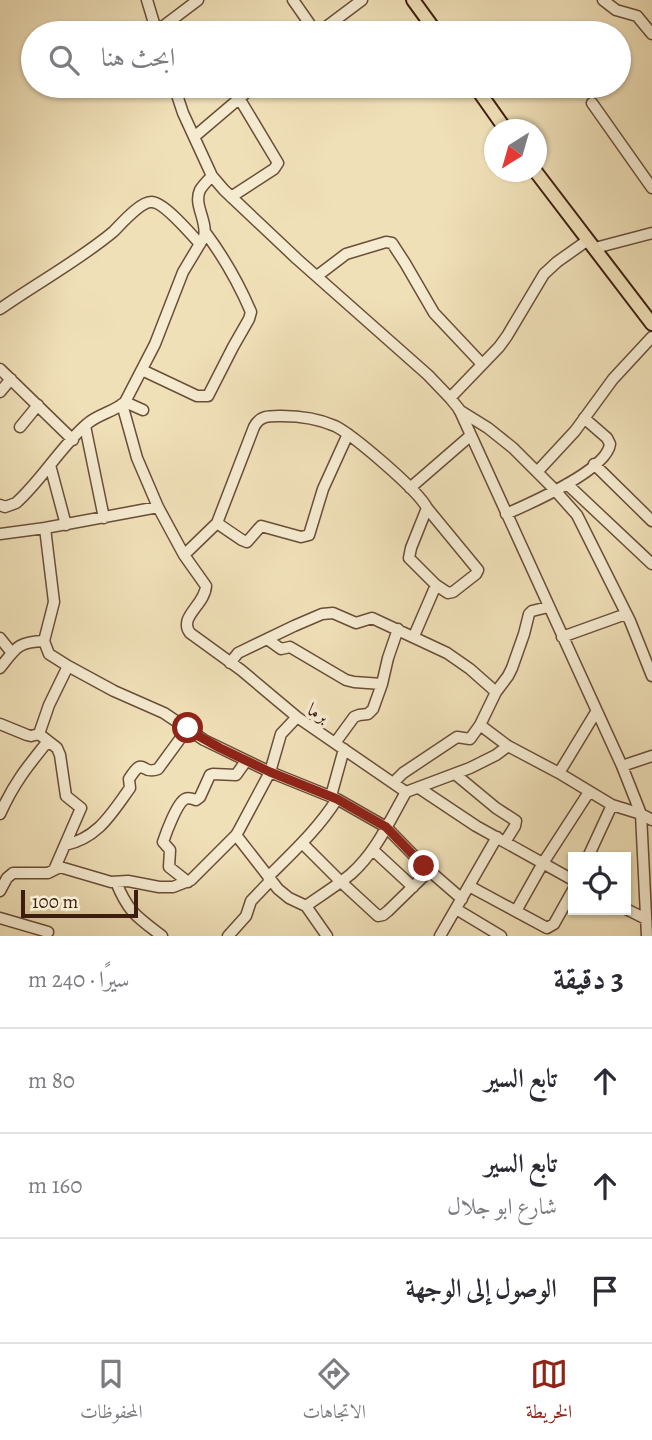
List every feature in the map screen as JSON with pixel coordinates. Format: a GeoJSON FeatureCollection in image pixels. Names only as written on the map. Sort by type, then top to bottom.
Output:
{"type":"FeatureCollection","features":[{"type":"Feature","properties":{"kind":"main road"},"geometry":{"type":"LineString","coordinates":[[412,0],[428,21]]}},
{"type":"Feature","properties":{"kind":"main road"},"geometry":{"type":"LineString","coordinates":[[483,98],[498,119]]}},
{"type":"Feature","properties":{"kind":"main road"},"geometry":{"type":"LineString","coordinates":[[544,182],[652,324]]}},
{"type":"Feature","properties":{"kind":"street"},"geometry":{"type":"LineString","coordinates":[[147,0],[154,21]]}},
{"type":"Feature","properties":{"kind":"street"},"geometry":{"type":"LineString","coordinates":[[171,21],[198,0]]}},
{"type":"Feature","properties":{"kind":"street"},"geometry":{"type":"LineString","coordinates":[[293,0],[308,21]]}},
{"type":"Feature","properties":{"kind":"street"},"geometry":{"type":"LineString","coordinates":[[333,21],[362,0]]}},
{"type":"Feature","properties":{"kind":"street"},"geometry":{"type":"LineString","coordinates":[[603,0],[616,10],[637,16],[652,34]]}},
{"type":"Feature","properties":{"kind":"street"},"geometry":{"type":"LineString","coordinates":[[178,98],[212,176],[231,197],[428,375],[458,409],[622,766],[641,814],[647,936]]}},
{"type":"Feature","properties":{"kind":"street"},"geometry":{"type":"LineString","coordinates":[[194,137],[239,98],[278,163],[274,169],[231,197]]}},
{"type":"Feature","properties":{"kind":"street"},"geometry":{"type":"LineString","coordinates":[[592,103],[652,188]]}},
{"type":"Feature","properties":{"kind":"street"},"geometry":{"type":"LineString","coordinates":[[142,370],[197,396],[208,396],[249,318],[251,312],[245,298],[205,232],[199,195],[212,176]]}},
{"type":"Feature","properties":{"kind":"street"},"geometry":{"type":"LineString","coordinates":[[0,309],[88,251],[138,208],[149,202],[165,208],[200,244]]}},
{"type":"Feature","properties":{"kind":"street"},"geometry":{"type":"LineString","coordinates":[[0,505],[5,507],[16,503],[85,426],[123,403],[155,344],[183,272],[205,232]]}},
{"type":"Feature","properties":{"kind":"street"},"geometry":{"type":"LineString","coordinates":[[450,398],[507,336],[544,274],[557,262],[592,244],[652,233]]}},
{"type":"Feature","properties":{"kind":"street"},"geometry":{"type":"LineString","coordinates":[[317,276],[346,254],[386,242],[392,243],[434,313],[482,364]]}},
{"type":"Feature","properties":{"kind":"street"},"geometry":{"type":"LineString","coordinates":[[537,472],[575,431],[613,379],[652,337]]}},
{"type":"Feature","properties":{"kind":"street"},"geometry":{"type":"LineString","coordinates":[[0,369],[73,440]]}},
{"type":"Feature","properties":{"kind":"street"},"geometry":{"type":"LineString","coordinates":[[0,392],[11,379]]}},
{"type":"Feature","properties":{"kind":"street"},"geometry":{"type":"LineString","coordinates":[[123,403],[143,410]]}},
{"type":"Feature","properties":{"kind":"street"},"geometry":{"type":"LineString","coordinates":[[123,403],[137,458],[158,508],[184,555],[205,583],[204,596],[186,621],[186,626],[190,633],[297,717]]}},
{"type":"Feature","properties":{"kind":"street"},"geometry":{"type":"LineString","coordinates":[[20,427],[37,405]]}},
{"type":"Feature","properties":{"kind":"street"},"geometry":{"type":"LineString","coordinates":[[458,409],[513,448],[578,515],[626,614],[652,676]]}},
{"type":"Feature","properties":{"kind":"street"},"geometry":{"type":"LineString","coordinates":[[184,555],[216,523],[254,427],[264,416],[289,416],[321,421],[348,434],[410,488],[424,502],[478,570],[453,592],[446,592],[436,585],[409,558],[427,508]]}},
{"type":"Feature","properties":{"kind":"street"},"geometry":{"type":"LineString","coordinates":[[506,514],[556,491],[579,477],[608,453],[610,444],[607,438],[584,418]]}},
{"type":"Feature","properties":{"kind":"street"},"geometry":{"type":"LineString","coordinates":[[85,426],[104,518]]}},
{"type":"Feature","properties":{"kind":"street"},"geometry":{"type":"LineString","coordinates":[[216,523],[244,542],[261,526],[301,537],[309,535],[323,489],[348,434]]}},
{"type":"Feature","properties":{"kind":"street"},"geometry":{"type":"LineString","coordinates":[[410,488],[470,436]]}},
{"type":"Feature","properties":{"kind":"street"},"geometry":{"type":"LineString","coordinates":[[594,464],[652,521]]}},
{"type":"Feature","properties":{"kind":"street"},"geometry":{"type":"LineString","coordinates":[[50,465],[66,524]]}},
{"type":"Feature","properties":{"kind":"street"},"geometry":{"type":"LineString","coordinates":[[567,484],[652,564]]}},
{"type":"Feature","properties":{"kind":"street"},"geometry":{"type":"LineString","coordinates":[[0,534],[158,508]]}},
{"type":"Feature","properties":{"kind":"street"},"geometry":{"type":"LineString","coordinates":[[45,528],[54,602],[44,641],[49,654],[164,713],[204,740],[270,772],[334,798],[386,827],[459,904],[501,936]]}},
{"type":"Feature","properties":{"kind":"street"},"geometry":{"type":"LineString","coordinates":[[414,636],[436,585]]}},
{"type":"Feature","properties":{"kind":"street"},"geometry":{"type":"LineString","coordinates":[[393,783],[403,773],[457,737],[470,739],[512,668],[529,614],[548,607]]}},
{"type":"Feature","properties":{"kind":"street"},"geometry":{"type":"LineString","coordinates":[[230,663],[238,653],[315,616],[336,614],[356,623],[372,618],[414,636],[447,653],[496,692]]}},
{"type":"Feature","properties":{"kind":"street"},"geometry":{"type":"LineString","coordinates":[[562,637],[626,614]]}},
{"type":"Feature","properties":{"kind":"street"},"geometry":{"type":"LineString","coordinates":[[228,936],[246,916],[251,901],[269,878],[325,817],[334,798],[340,746],[354,718],[372,711],[398,629]]}},
{"type":"Feature","properties":{"kind":"street"},"geometry":{"type":"LineString","coordinates":[[0,638],[12,653]]}},
{"type":"Feature","properties":{"kind":"street"},"geometry":{"type":"LineString","coordinates":[[267,639],[281,649],[290,647],[346,680],[382,684]]}},
{"type":"Feature","properties":{"kind":"street"},"geometry":{"type":"LineString","coordinates":[[0,668],[20,645],[44,641]]}},
{"type":"Feature","properties":{"kind":"street"},"geometry":{"type":"LineString","coordinates":[[38,734],[48,705],[68,666]]}},
{"type":"Feature","properties":{"kind":"street"},"geometry":{"type":"LineString","coordinates":[[559,773],[596,712]]}},
{"type":"Feature","properties":{"kind":"street","name":"برما"},"geometry":{"type":"LineString","coordinates":[[188,882],[236,835],[270,772],[281,734],[297,717],[406,792]]}},
{"type":"Feature","properties":{"kind":"street"},"geometry":{"type":"LineString","coordinates":[[0,724],[27,735],[38,734],[57,748],[61,754],[66,796],[81,808],[54,871]]}},
{"type":"Feature","properties":{"kind":"street"},"geometry":{"type":"LineString","coordinates":[[480,725],[508,746],[612,805],[652,820]]}},
{"type":"Feature","properties":{"kind":"street"},"geometry":{"type":"LineString","coordinates":[[65,845],[79,842],[95,832],[130,788],[129,779],[138,767],[152,771],[158,769],[188,728]]}},
{"type":"Feature","properties":{"kind":"street"},"geometry":{"type":"LineString","coordinates":[[0,814],[20,776],[48,741]]}},
{"type":"Feature","properties":{"kind":"street"},"geometry":{"type":"LineString","coordinates":[[306,906],[355,870],[373,850],[406,792],[470,768],[508,746]]}},
{"type":"Feature","properties":{"kind":"street"},"geometry":{"type":"LineString","coordinates":[[622,766],[652,756]]}},
{"type":"Feature","properties":{"kind":"street"},"geometry":{"type":"LineString","coordinates":[[188,882],[168,865],[170,850],[163,842],[169,824],[182,801],[187,798],[197,800],[200,797],[210,775],[236,775],[246,761]]}},
{"type":"Feature","properties":{"kind":"street"},"geometry":{"type":"LineString","coordinates":[[440,936],[469,886],[501,840],[516,826],[516,821],[455,774]]}},
{"type":"Feature","properties":{"kind":"street"},"geometry":{"type":"LineString","coordinates":[[419,788],[476,826],[568,877]]}},
{"type":"Feature","properties":{"kind":"street"},"geometry":{"type":"LineString","coordinates":[[516,911],[589,792]]}},
{"type":"Feature","properties":{"kind":"street"},"geometry":{"type":"LineString","coordinates":[[591,852],[612,805]]}},
{"type":"Feature","properties":{"kind":"street"},"geometry":{"type":"LineString","coordinates":[[236,835],[285,895],[306,906],[327,936]]}},
{"type":"Feature","properties":{"kind":"street"},"geometry":{"type":"LineString","coordinates":[[302,844],[381,916],[429,871]]}},
{"type":"Feature","properties":{"kind":"street"},"geometry":{"type":"LineString","coordinates":[[373,850],[413,887]]}},
{"type":"Feature","properties":{"kind":"street"},"geometry":{"type":"LineString","coordinates":[[0,891],[13,873],[48,873],[60,867],[107,881],[128,881],[159,887],[173,887],[188,882]]}},
{"type":"Feature","properties":{"kind":"street"},"geometry":{"type":"LineString","coordinates":[[116,882],[129,909],[162,936]]}},
{"type":"Feature","properties":{"kind":"street"},"geometry":{"type":"LineString","coordinates":[[469,886],[543,926],[551,927],[554,924],[568,899]]}},
{"type":"Feature","properties":{"kind":"street"},"geometry":{"type":"LineString","coordinates":[[631,912],[646,919]]}},
{"type":"Feature","properties":{"kind":"street"},"geometry":{"type":"LineString","coordinates":[[0,918],[48,932]]}},
{"type":"Feature","properties":{"kind":"route"},"geometry":{"type":"LineString","coordinates":[[188,728],[220,748],[337,799],[386,827],[424,866]]}}]}
